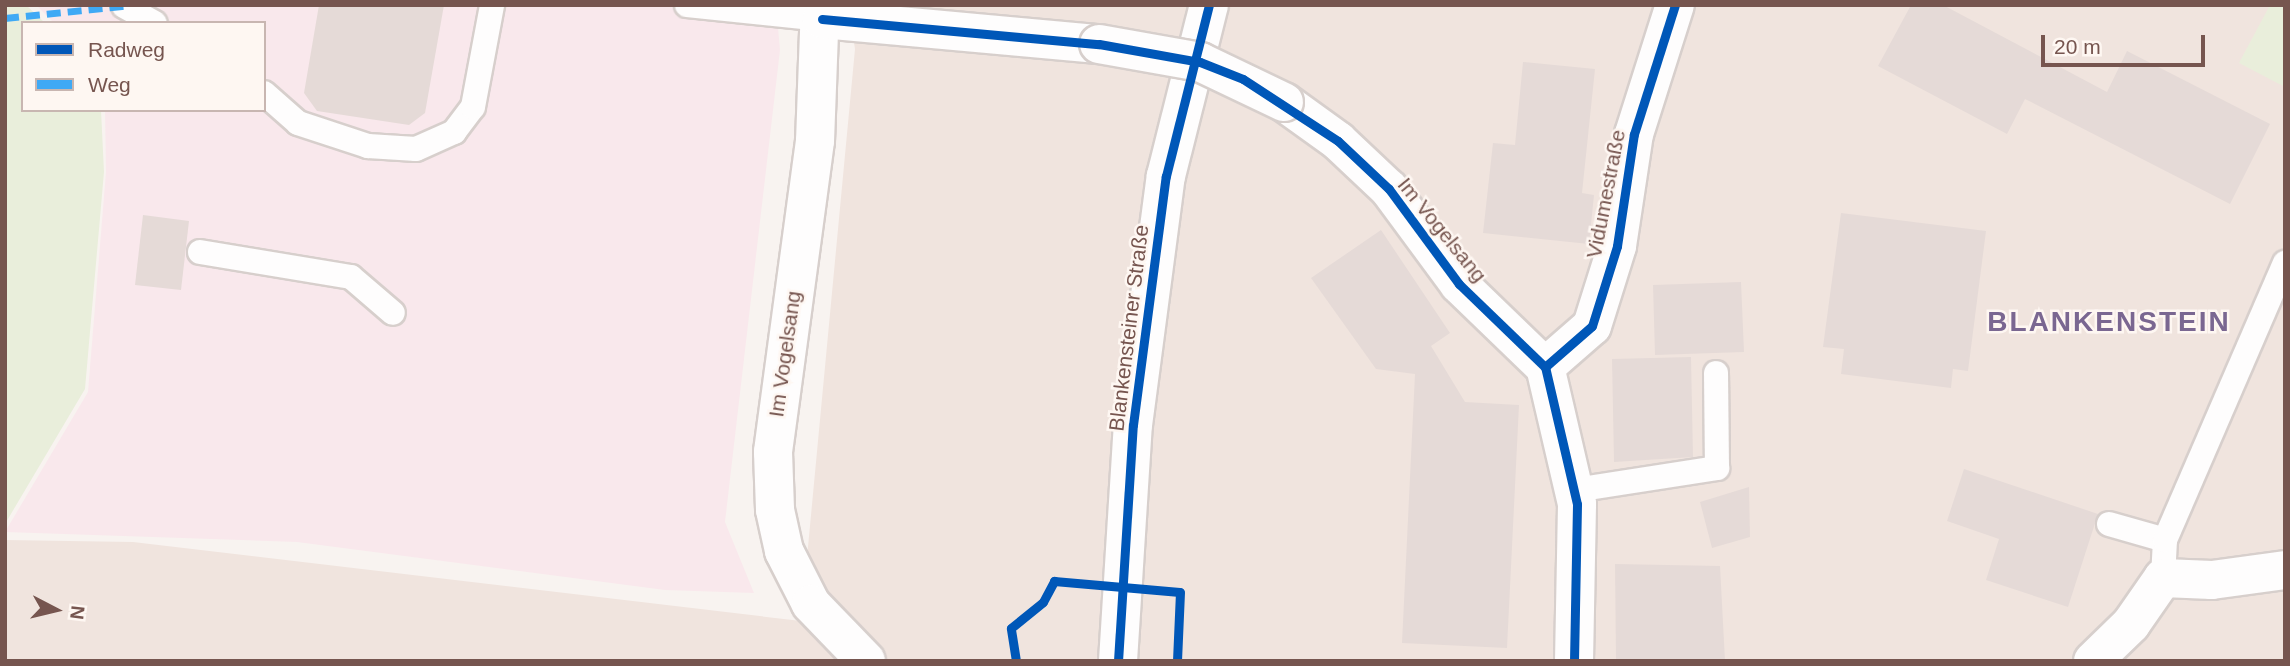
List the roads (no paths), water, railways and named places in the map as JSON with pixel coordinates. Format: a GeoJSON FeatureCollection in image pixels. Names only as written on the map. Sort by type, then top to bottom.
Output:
{"type":"FeatureCollection","features":[{"type":"Feature","properties":{"kind":"street","name":"Blankensteiner Straße"},"geometry":{"type":"LineString","coordinates":[[1118,661],[1133,425],[1166,176],[1209,5]]}},
{"type":"Feature","properties":{"kind":"street","name":"Vidumestraße"},"geometry":{"type":"LineString","coordinates":[[1545,367],[1591,326],[1617,246],[1634,134],[1675,5]]}},
{"type":"Feature","properties":{"kind":"street","name":"Im Vogelsang"},"geometry":{"type":"LineString","coordinates":[[864,660],[811,604],[784,551],[775,510],[773,452],[814,141],[821,12],[1099,44],[1200,62],[1284,102],[1338,141],[1389,190],[1460,284],[1545,367]]}},
{"type":"Feature","properties":{"kind":"street"},"geometry":{"type":"LineString","coordinates":[[1545,367],[1575,491],[1574,661]]}},
{"type":"Feature","properties":{"kind":"street"},"geometry":{"type":"LineString","coordinates":[[2093,661],[2131,624],[2163,578],[2212,580],[2285,570]]}},
{"type":"Feature","properties":{"kind":"lane"},"geometry":{"type":"LineString","coordinates":[[266,95],[298,123],[368,146],[416,149],[454,131],[473,107],[492,5]]}},
{"type":"Feature","properties":{"kind":"lane"},"geometry":{"type":"LineString","coordinates":[[687,5],[821,12]]}},
{"type":"Feature","properties":{"kind":"lane"},"geometry":{"type":"LineString","coordinates":[[124,6],[151,21]]}},
{"type":"Feature","properties":{"kind":"lane"},"geometry":{"type":"LineString","coordinates":[[200,252],[351,277],[393,313]]}},
{"type":"Feature","properties":{"kind":"lane"},"geometry":{"type":"LineString","coordinates":[[2163,578],[2165,540],[2285,263]]}},
{"type":"Feature","properties":{"kind":"lane"},"geometry":{"type":"LineString","coordinates":[[1575,491],[1717,468],[1716,373]]}},
{"type":"Feature","properties":{"kind":"lane"},"geometry":{"type":"LineString","coordinates":[[2109,524],[2165,540]]}},
{"type":"Feature","properties":{"kind":"district","name":"BLANKENSTEIN"},"geometry":{"type":"Point","coordinates":[2109,322]}}]}
